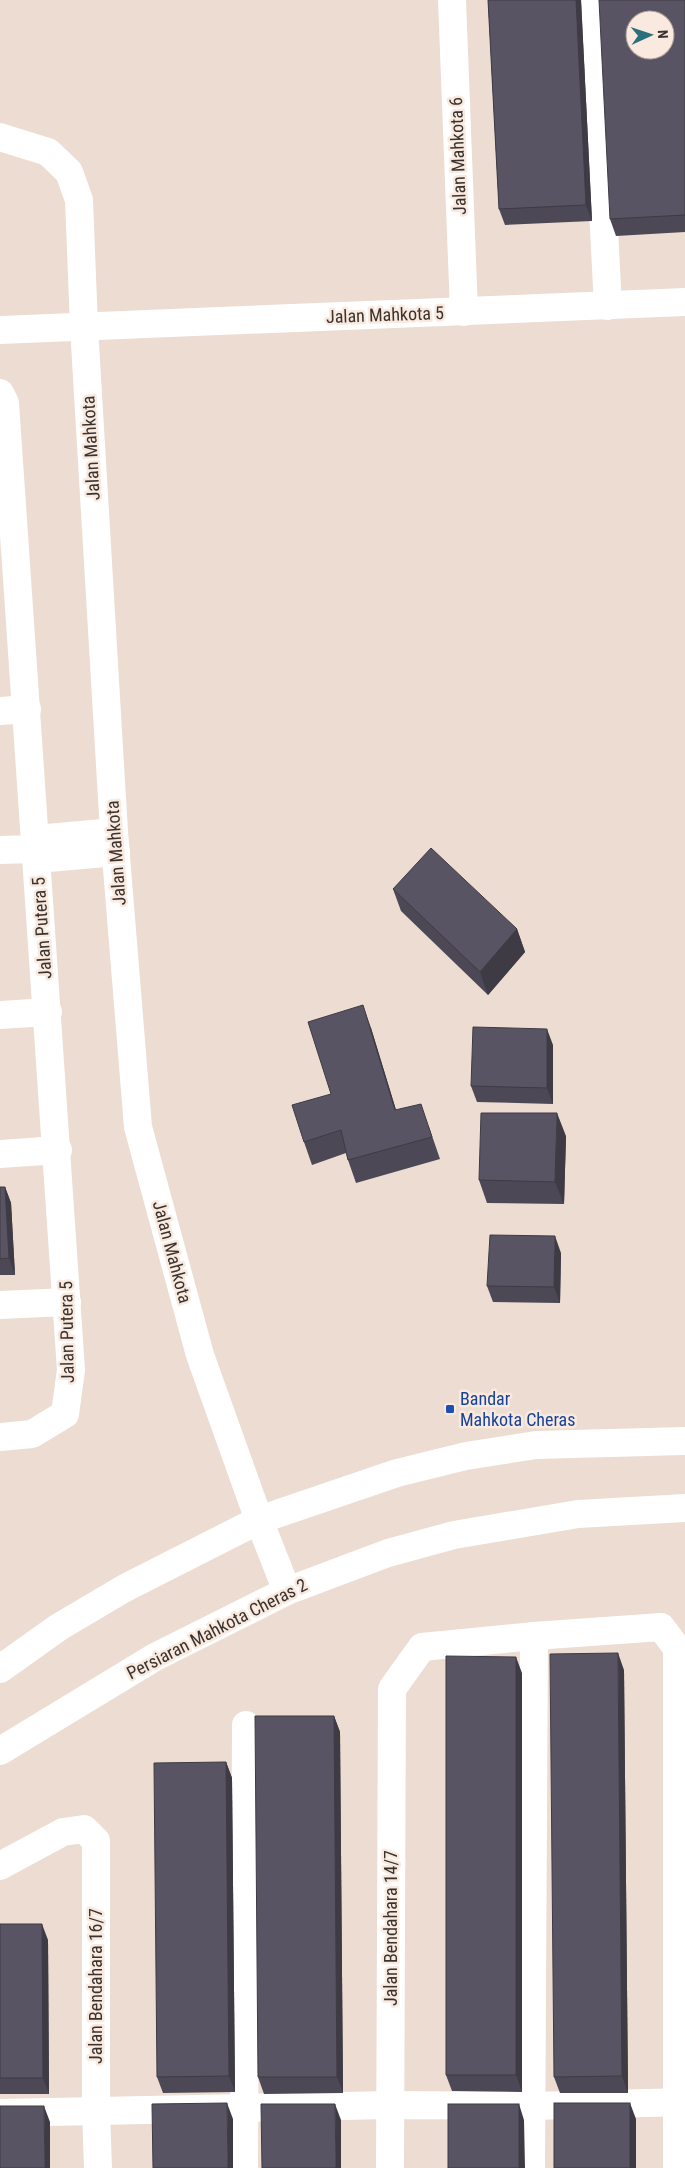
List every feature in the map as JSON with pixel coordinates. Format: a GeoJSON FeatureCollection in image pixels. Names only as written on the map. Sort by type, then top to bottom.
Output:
{"type":"FeatureCollection","features":[{"type":"Feature","properties":{"kind":"street","name":"Jalan Mahkota 6"},"geometry":{"type":"LineString","coordinates":[[452,0],[464,312]]}},
{"type":"Feature","properties":{"kind":"street"},"geometry":{"type":"LineString","coordinates":[[592,0],[608,306]]}},
{"type":"Feature","properties":{"kind":"street","name":"Jalan Mahkota"},"geometry":{"type":"LineString","coordinates":[[0,137],[48,152],[69,172],[79,200],[84,327],[115,842],[138,1127],[200,1355],[259,1520],[287,1591]]}},
{"type":"Feature","properties":{"kind":"street","name":"Jalan Mahkota 5"},"geometry":{"type":"LineString","coordinates":[[0,330],[685,302]]}},
{"type":"Feature","properties":{"kind":"street","name":"Jalan Putera 5"},"geometry":{"type":"LineString","coordinates":[[0,1436],[32,1434],[65,1414],[71,1370],[58,1150],[27,709],[8,550],[3,398]]}},
{"type":"Feature","properties":{"kind":"street"},"geometry":{"type":"LineString","coordinates":[[0,711],[27,709]]}},
{"type":"Feature","properties":{"kind":"street"},"geometry":{"type":"LineString","coordinates":[[0,850],[37,849],[115,842]]}},
{"type":"Feature","properties":{"kind":"street"},"geometry":{"type":"LineString","coordinates":[[0,1015],[48,1012]]}},
{"type":"Feature","properties":{"kind":"street"},"geometry":{"type":"LineString","coordinates":[[0,1154],[58,1150]]}},
{"type":"Feature","properties":{"kind":"street"},"geometry":{"type":"LineString","coordinates":[[0,1305],[67,1302]]}},
{"type":"Feature","properties":{"kind":"street"},"geometry":{"type":"LineString","coordinates":[[0,1670],[59,1628],[125,1588],[259,1520],[397,1473],[466,1456],[536,1445],[685,1441]]}},
{"type":"Feature","properties":{"kind":"street","name":"Persiaran Mahkota Cheras 2"},"geometry":{"type":"LineString","coordinates":[[0,1751],[155,1657],[287,1591],[388,1553],[454,1536],[578,1514],[685,1508]]}},
{"type":"Feature","properties":{"kind":"street"},"geometry":{"type":"LineString","coordinates":[[531,2168],[534,1636],[660,1627],[677,1648],[681,1874],[681,2102],[677,2168]]}},
{"type":"Feature","properties":{"kind":"street","name":"Jalan Bendahara 14/7"},"geometry":{"type":"LineString","coordinates":[[390,2168],[392,1689],[422,1647],[534,1636]]}},
{"type":"Feature","properties":{"kind":"street"},"geometry":{"type":"LineString","coordinates":[[244,2168],[246,1724]]}},
{"type":"Feature","properties":{"kind":"street","name":"Jalan Bendahara 16/7"},"geometry":{"type":"LineString","coordinates":[[0,1866],[63,1832],[84,1829],[96,1841],[96,2111],[98,2168]]}},
{"type":"Feature","properties":{"kind":"street"},"geometry":{"type":"LineString","coordinates":[[0,2113],[390,2105],[532,2106],[681,2102]]}},
{"type":"Feature","properties":{"kind":"building"},"geometry":{"type":"Polygon","coordinates":[[[488,0],[576,0],[586,205],[499,209],[488,0]]]}},
{"type":"Feature","properties":{"kind":"building"},"geometry":{"type":"Polygon","coordinates":[[[599,0],[685,0],[685,215],[610,219],[599,0]]]}},
{"type":"Feature","properties":{"kind":"building"},"geometry":{"type":"Polygon","coordinates":[[[431,848],[517,929],[480,972],[393,889],[431,848]]]}},
{"type":"Feature","properties":{"kind":"building"},"geometry":{"type":"Polygon","coordinates":[[[363,1005],[395,1110],[421,1104],[432,1137],[348,1160],[341,1130],[304,1142],[292,1105],[331,1094],[308,1022],[363,1005]]]}},
{"type":"Feature","properties":{"kind":"building"},"geometry":{"type":"Polygon","coordinates":[[[473,1027],[547,1029],[547,1088],[471,1086],[473,1027]]]}},
{"type":"Feature","properties":{"kind":"building"},"geometry":{"type":"Polygon","coordinates":[[[481,1113],[557,1113],[555,1182],[479,1180],[481,1113]]]}},
{"type":"Feature","properties":{"kind":"building"},"geometry":{"type":"Polygon","coordinates":[[[0,1187],[5,1187],[9,1258],[0,1259],[0,1187]]]}},
{"type":"Feature","properties":{"kind":"building"},"geometry":{"type":"Polygon","coordinates":[[[490,1235],[555,1236],[554,1287],[487,1286],[490,1235]]]}},
{"type":"Feature","properties":{"kind":"building"},"geometry":{"type":"Polygon","coordinates":[[[618,1653],[622,2076],[554,2077],[550,1654],[618,1653]]]}},
{"type":"Feature","properties":{"kind":"building"},"geometry":{"type":"Polygon","coordinates":[[[446,1656],[516,1657],[516,2075],[446,2075],[446,1656]]]}},
{"type":"Feature","properties":{"kind":"building"},"geometry":{"type":"Polygon","coordinates":[[[255,1716],[334,1716],[337,2077],[258,2077],[255,1716]]]}},
{"type":"Feature","properties":{"kind":"building"},"geometry":{"type":"Polygon","coordinates":[[[226,1762],[229,2076],[157,2077],[154,1763],[226,1762]]]}},
{"type":"Feature","properties":{"kind":"building"},"geometry":{"type":"Polygon","coordinates":[[[0,1924],[42,1924],[43,2078],[0,2078],[0,1924]]]}},
{"type":"Feature","properties":{"kind":"building"},"geometry":{"type":"Polygon","coordinates":[[[227,2103],[228,2168],[153,2168],[152,2104],[227,2103]]]}},
{"type":"Feature","properties":{"kind":"building"},"geometry":{"type":"Polygon","coordinates":[[[554,2103],[630,2103],[630,2168],[554,2168],[554,2103]]]}},
{"type":"Feature","properties":{"kind":"building"},"geometry":{"type":"Polygon","coordinates":[[[261,2104],[335,2104],[336,2168],[262,2168],[261,2104]]]}},
{"type":"Feature","properties":{"kind":"building"},"geometry":{"type":"Polygon","coordinates":[[[448,2104],[519,2104],[519,2168],[448,2168],[448,2104]]]}},
{"type":"Feature","properties":{"kind":"building"},"geometry":{"type":"Polygon","coordinates":[[[0,2106],[44,2106],[45,2168],[0,2168],[0,2106]]]}},
{"type":"Feature","properties":{"kind":"place","name":"Bandar Mahkota Cheras"},"geometry":{"type":"Point","coordinates":[450,1409]}}]}
